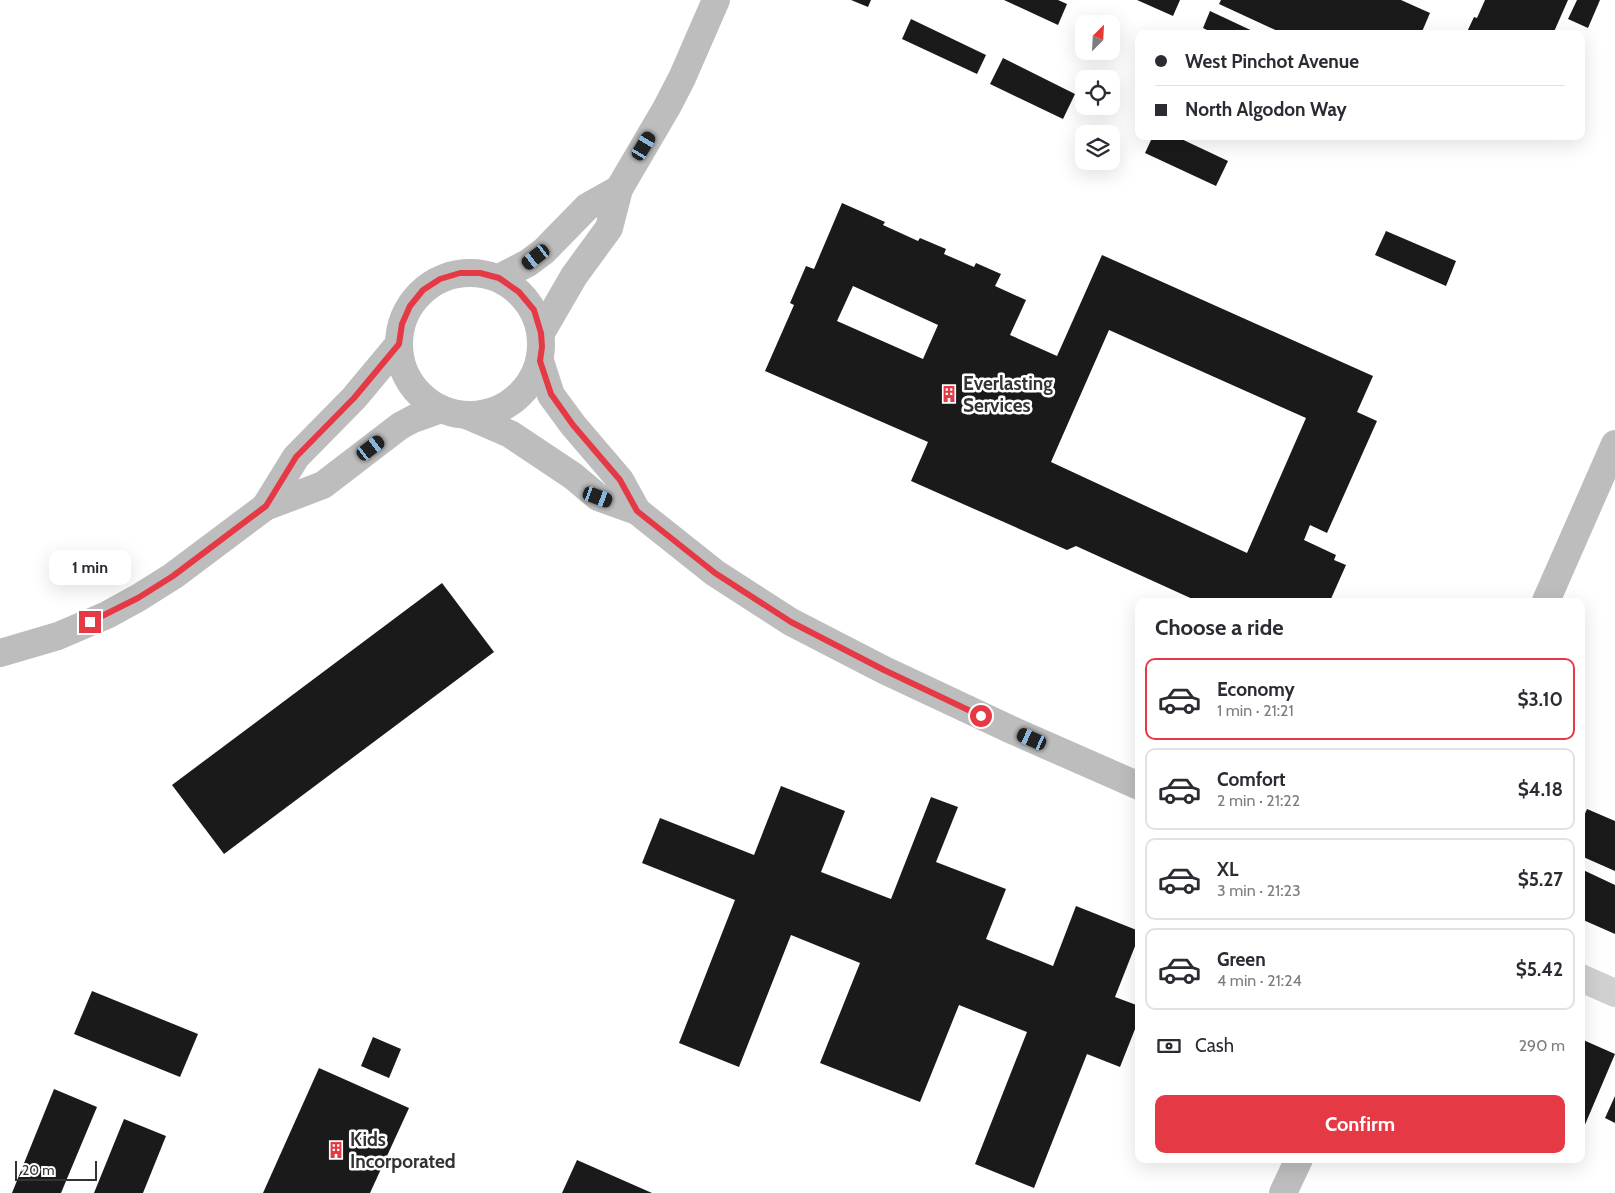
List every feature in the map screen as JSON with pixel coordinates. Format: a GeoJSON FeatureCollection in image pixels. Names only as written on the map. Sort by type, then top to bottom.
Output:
{"type":"FeatureCollection","features":[{"type":"Feature","properties":{"kind":"street"},"geometry":{"type":"LineString","coordinates":[[541,333],[574,276],[609,228],[618,189],[668,107],[716,0]]}},
{"type":"Feature","properties":{"kind":"street"},"geometry":{"type":"LineString","coordinates":[[499,278],[528,263],[544,250],[587,207],[618,189]]}},
{"type":"Feature","properties":{"kind":"street"},"geometry":{"type":"LineString","coordinates":[[0,653],[58,636],[106,615],[138,598],[173,576],[266,506],[323,485],[400,426],[454,412],[491,412],[513,401],[530,384],[540,361],[541,333],[534,310],[519,292],[499,278],[480,273],[460,273],[440,279],[423,290],[410,306],[402,324],[399,344],[402,364],[411,383],[424,398],[454,412],[510,434],[573,476],[598,497],[637,511],[715,573],[791,622],[884,670],[1014,731],[1135,784]]}},
{"type":"Feature","properties":{"kind":"street"},"geometry":{"type":"LineString","coordinates":[[266,506],[296,457],[354,398],[399,344]]}},
{"type":"Feature","properties":{"kind":"street"},"geometry":{"type":"LineString","coordinates":[[540,361],[551,394],[573,425],[620,480],[637,511]]}},
{"type":"Feature","properties":{"kind":"street"},"geometry":{"type":"LineString","coordinates":[[1547,598],[1615,444]]}},
{"type":"Feature","properties":{"kind":"street"},"geometry":{"type":"LineString","coordinates":[[1585,980],[1615,993]]}},
{"type":"Feature","properties":{"kind":"street"},"geometry":{"type":"LineString","coordinates":[[1283,1193],[1296,1163]]}},
{"type":"Feature","properties":{"kind":"building"},"geometry":{"type":"Polygon","coordinates":[[[851,0],[871,0],[868,7],[851,0]]]}},
{"type":"Feature","properties":{"kind":"building"},"geometry":{"type":"Polygon","coordinates":[[[1004,0],[1058,0],[1067,4],[1058,25],[1004,0]]]}},
{"type":"Feature","properties":{"kind":"building"},"geometry":{"type":"Polygon","coordinates":[[[1137,0],[1180,0],[1173,16],[1137,0]]]}},
{"type":"Feature","properties":{"kind":"building"},"geometry":{"type":"Polygon","coordinates":[[[1221,0],[1401,0],[1430,13],[1423,30],[1275,30],[1219,4],[1221,0]]]}},
{"type":"Feature","properties":{"kind":"building"},"geometry":{"type":"Polygon","coordinates":[[[1485,0],[1568,0],[1555,30],[1468,30],[1474,17],[1477,18],[1485,0]]]}},
{"type":"Feature","properties":{"kind":"building"},"geometry":{"type":"Polygon","coordinates":[[[1577,0],[1600,0],[1588,28],[1568,19],[1577,0]]]}},
{"type":"Feature","properties":{"kind":"building"},"geometry":{"type":"Polygon","coordinates":[[[1210,11],[1250,30],[1207,30],[1203,28],[1210,11]]]}},
{"type":"Feature","properties":{"kind":"building"},"geometry":{"type":"Polygon","coordinates":[[[911,19],[986,55],[977,74],[902,39],[911,19]]]}},
{"type":"Feature","properties":{"kind":"building"},"geometry":{"type":"Polygon","coordinates":[[[1003,58],[1075,94],[1063,119],[990,84],[1003,58]]]}},
{"type":"Feature","properties":{"kind":"building"},"geometry":{"type":"Polygon","coordinates":[[[1151,140],[1183,140],[1228,161],[1216,186],[1145,153],[1151,140]]]}},
{"type":"Feature","properties":{"kind":"building","name":"Everlasting Services"},"geometry":{"type":"Polygon","coordinates":[[[842,203],[885,222],[883,225],[918,241],[920,238],[946,249],[944,254],[974,267],[976,263],[1001,274],[995,286],[1026,300],[1010,335],[1057,356],[1102,255],[1373,376],[1357,412],[1377,421],[1327,533],[1310,525],[1304,540],[1336,555],[1334,560],[1346,565],[1331,598],[1190,598],[1076,546],[1067,550],[911,481],[928,442],[765,371],[794,305],[790,303],[806,266],[814,269],[842,203]],[[853,286],[837,321],[923,359],[938,325],[853,286]],[[1109,330],[1051,462],[1247,553],[1306,418],[1109,330]]]}},
{"type":"Feature","properties":{"kind":"building"},"geometry":{"type":"Polygon","coordinates":[[[1386,231],[1456,261],[1446,286],[1375,255],[1386,231]]]}},
{"type":"Feature","properties":{"kind":"building"},"geometry":{"type":"Polygon","coordinates":[[[442,583],[494,652],[224,854],[172,785],[442,583]]]}},
{"type":"Feature","properties":{"kind":"building"},"geometry":{"type":"Polygon","coordinates":[[[781,786],[845,811],[821,872],[891,899],[931,797],[958,807],[936,862],[1006,889],[986,939],[1053,966],[1076,906],[1135,929],[1135,946],[1115,997],[1135,1004],[1135,1029],[1120,1067],[1087,1054],[1034,1188],[975,1164],[1027,1032],[959,1005],[920,1102],[820,1063],[860,963],[791,935],[739,1067],[679,1043],[735,900],[642,863],[660,818],[754,855],[781,786]]]}},
{"type":"Feature","properties":{"kind":"building"},"geometry":{"type":"Polygon","coordinates":[[[1587,809],[1615,821],[1615,871],[1585,858],[1585,814],[1587,809]]]}},
{"type":"Feature","properties":{"kind":"building"},"geometry":{"type":"Polygon","coordinates":[[[1585,871],[1615,885],[1615,934],[1585,921],[1585,871]]]}},
{"type":"Feature","properties":{"kind":"building"},"geometry":{"type":"Polygon","coordinates":[[[92,991],[198,1034],[180,1077],[74,1034],[92,991]]]}},
{"type":"Feature","properties":{"kind":"building"},"geometry":{"type":"Polygon","coordinates":[[[373,1037],[401,1049],[389,1078],[361,1066],[373,1037]]]}},
{"type":"Feature","properties":{"kind":"building"},"geometry":{"type":"Polygon","coordinates":[[[1585,1041],[1615,1054],[1585,1125],[1585,1041]]]}},
{"type":"Feature","properties":{"kind":"building","name":"Kids Incorporated"},"geometry":{"type":"Polygon","coordinates":[[[319,1068],[409,1108],[370,1193],[263,1193],[319,1068]]]}},
{"type":"Feature","properties":{"kind":"building"},"geometry":{"type":"Polygon","coordinates":[[[54,1089],[97,1107],[61,1193],[12,1193],[54,1089]]]}},
{"type":"Feature","properties":{"kind":"building"},"geometry":{"type":"Polygon","coordinates":[[[1615,1096],[1615,1123],[1605,1118],[1615,1096]]]}},
{"type":"Feature","properties":{"kind":"building"},"geometry":{"type":"Polygon","coordinates":[[[124,1119],[166,1136],[143,1193],[94,1193],[124,1119]]]}},
{"type":"Feature","properties":{"kind":"building"},"geometry":{"type":"Polygon","coordinates":[[[577,1160],[652,1193],[562,1193],[577,1160]]]}},
{"type":"Feature","properties":{"kind":"place","name":"Everlasting Services"},"geometry":{"type":"Point","coordinates":[949,394]}},
{"type":"Feature","properties":{"kind":"place","name":"Kids Incorporated"},"geometry":{"type":"Point","coordinates":[336,1150]}},
{"type":"Feature","properties":{"kind":"route"},"geometry":{"type":"LineString","coordinates":[[90,622],[138,598],[173,576],[266,506],[296,457],[354,398],[399,344],[402,324],[410,306],[423,290],[440,279],[460,273],[480,273],[499,278],[519,292],[534,310],[541,333],[540,361],[551,394],[573,425],[620,480],[637,511],[715,573],[791,622],[884,670],[981,716]]}}]}
